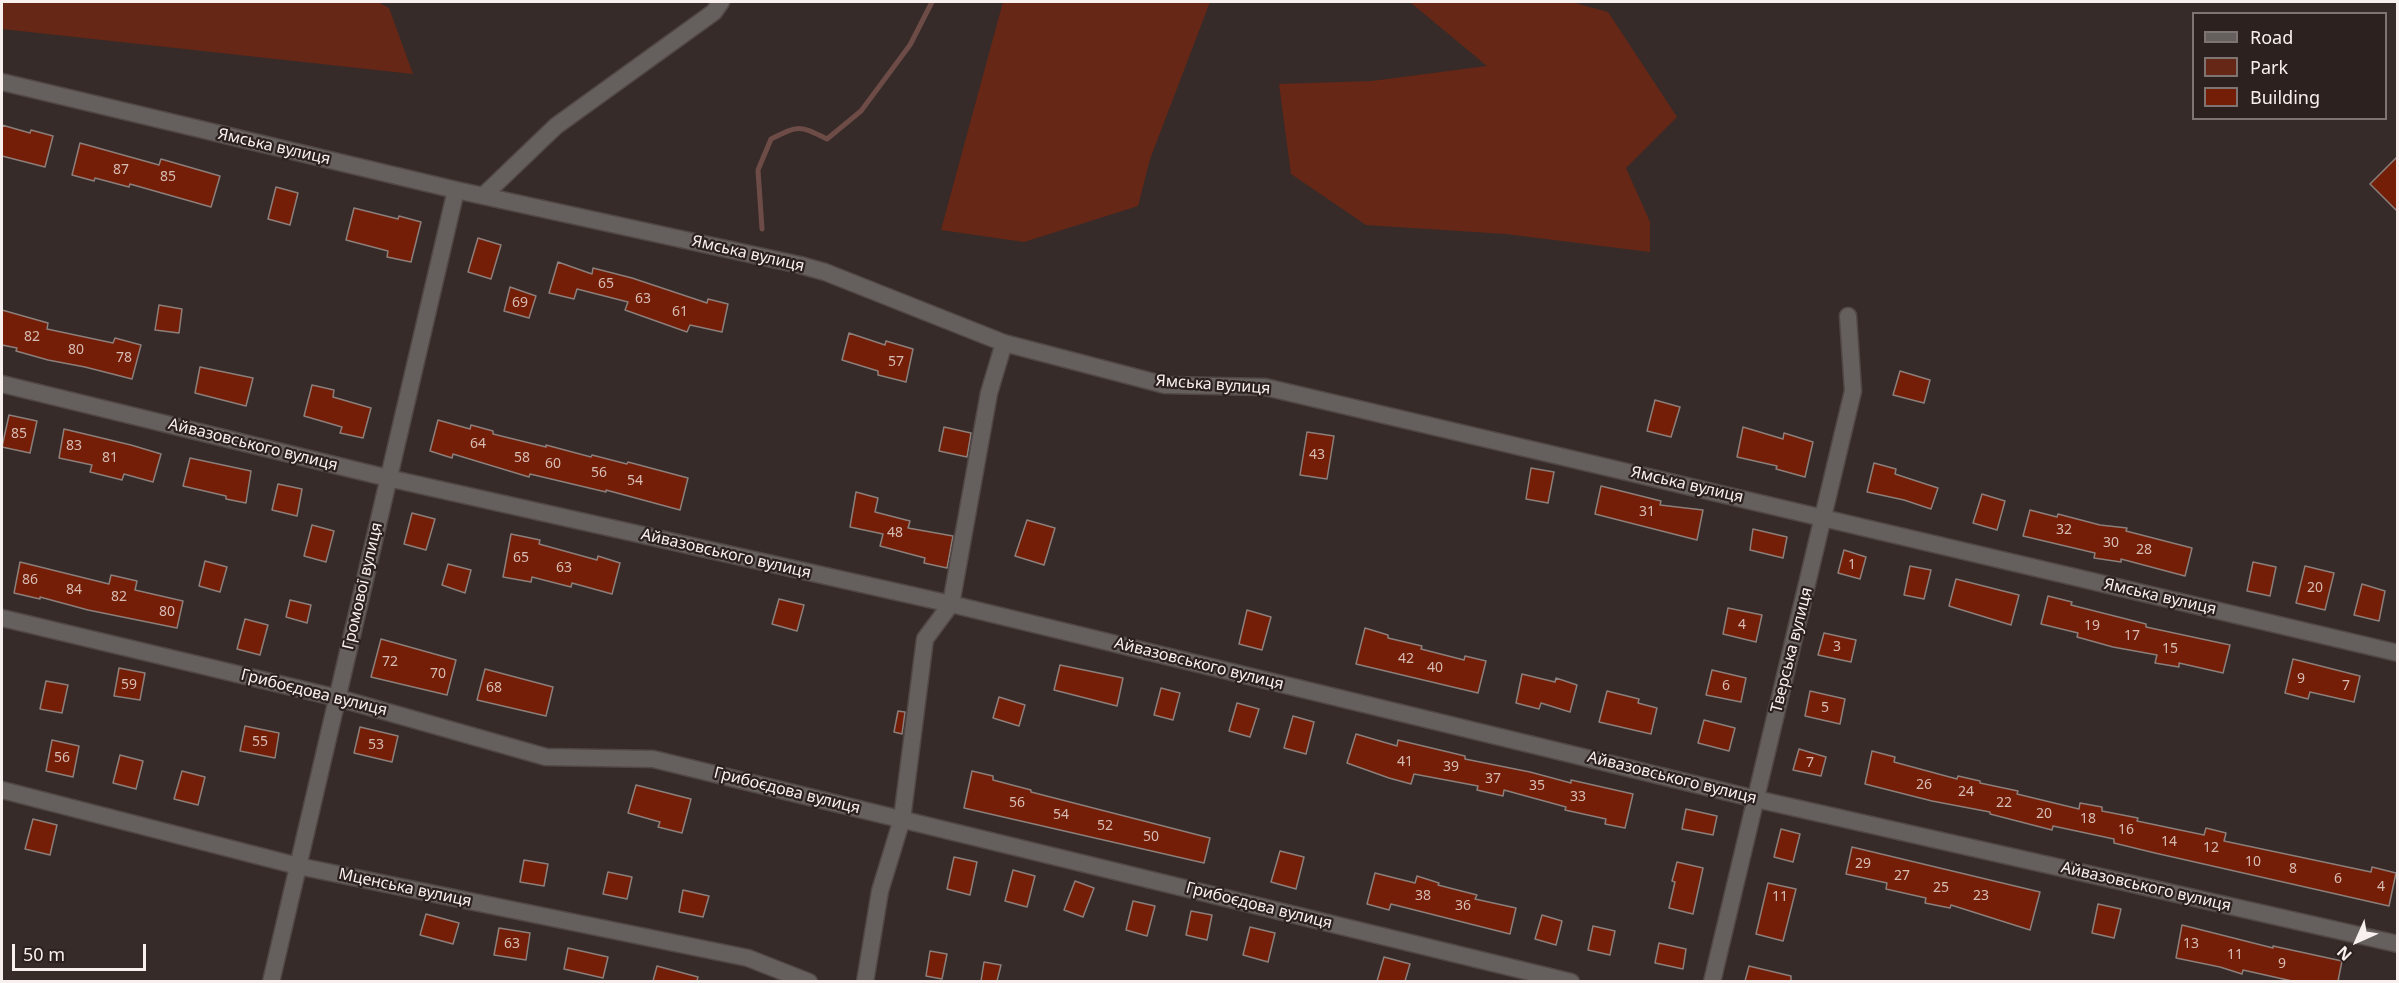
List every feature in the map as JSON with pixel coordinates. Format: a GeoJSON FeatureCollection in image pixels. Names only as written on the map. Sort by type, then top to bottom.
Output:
{"type":"FeatureCollection","features":[{"type":"Feature","properties":{"kind":"street"},"geometry":{"type":"LineString","coordinates":[[483,196],[556,126],[714,12],[721,2]]}},
{"type":"Feature","properties":{"kind":"street","name":"Ямська вулиця"},"geometry":{"type":"LineString","coordinates":[[2,82],[456,190],[825,272],[1004,343],[1165,385],[1264,387],[2397,653]]}},
{"type":"Feature","properties":{"kind":"street","name":"Громової вулиця"},"geometry":{"type":"LineString","coordinates":[[271,981],[456,190]]}},
{"type":"Feature","properties":{"kind":"street","name":"Тверська вулиця"},"geometry":{"type":"LineString","coordinates":[[1712,981],[1853,392],[1848,316]]}},
{"type":"Feature","properties":{"kind":"street"},"geometry":{"type":"LineString","coordinates":[[865,981],[880,891],[902,819],[925,639],[951,604],[989,393],[1004,343]]}},
{"type":"Feature","properties":{"kind":"street","name":"Айвазовського вулиця"},"geometry":{"type":"LineString","coordinates":[[2,384],[388,478],[951,604],[1756,799],[2397,944]]}},
{"type":"Feature","properties":{"kind":"street","name":"Грибоєдова вулиця"},"geometry":{"type":"LineString","coordinates":[[2,618],[338,698],[546,757],[653,759],[1571,981]]}},
{"type":"Feature","properties":{"kind":"street","name":"Мценська вулиця"},"geometry":{"type":"LineString","coordinates":[[2,790],[298,866],[748,958],[809,981]]}},
{"type":"Feature","properties":{"kind":"green space"},"geometry":{"type":"Polygon","coordinates":[[[2,2],[378,2],[389,8],[413,74],[2,29],[2,2]]]}},
{"type":"Feature","properties":{"kind":"green space"},"geometry":{"type":"Polygon","coordinates":[[[1003,2],[1210,2],[1150,159],[1138,206],[1024,242],[941,230],[1003,2]]]}},
{"type":"Feature","properties":{"kind":"green space"},"geometry":{"type":"Polygon","coordinates":[[[1410,2],[1571,2],[1608,12],[1677,117],[1626,168],[1650,222],[1650,252],[1506,234],[1366,225],[1291,174],[1279,84],[1372,81],[1487,66],[1410,2]]]}},
{"type":"Feature","properties":{"kind":"building"},"geometry":{"type":"Polygon","coordinates":[[[2,125],[30,133],[31,130],[53,136],[45,167],[2,156],[2,125]]]}},
{"type":"Feature","properties":{"kind":"building"},"geometry":{"type":"Polygon","coordinates":[[[80,143],[159,165],[161,159],[220,176],[211,207],[130,184],[129,187],[95,178],[94,181],[72,175],[80,143]]]}},
{"type":"Feature","properties":{"kind":"building"},"geometry":{"type":"Polygon","coordinates":[[[2397,157],[2397,211],[2370,184],[2397,157]]]}},
{"type":"Feature","properties":{"kind":"building"},"geometry":{"type":"Polygon","coordinates":[[[276,187],[298,193],[290,225],[268,219],[276,187]]]}},
{"type":"Feature","properties":{"kind":"building"},"geometry":{"type":"Polygon","coordinates":[[[354,208],[421,222],[411,262],[387,257],[388,251],[346,240],[354,208]]]}},
{"type":"Feature","properties":{"kind":"building"},"geometry":{"type":"Polygon","coordinates":[[[478,238],[501,245],[491,279],[468,272],[478,238]]]}},
{"type":"Feature","properties":{"kind":"building"},"geometry":{"type":"Polygon","coordinates":[[[558,262],[592,274],[593,268],[632,278],[707,303],[708,299],[728,304],[722,332],[690,325],[687,332],[625,310],[628,302],[577,289],[574,299],[549,293],[558,262]]]}},
{"type":"Feature","properties":{"kind":"building"},"geometry":{"type":"Polygon","coordinates":[[[510,287],[536,296],[529,318],[504,311],[510,287]]]}},
{"type":"Feature","properties":{"kind":"building"},"geometry":{"type":"Polygon","coordinates":[[[159,305],[182,309],[179,333],[155,330],[159,305]]]}},
{"type":"Feature","properties":{"kind":"building"},"geometry":{"type":"Polygon","coordinates":[[[2,310],[48,323],[47,329],[113,343],[115,338],[141,345],[132,379],[48,360],[2,345],[2,310]]]}},
{"type":"Feature","properties":{"kind":"building"},"geometry":{"type":"Polygon","coordinates":[[[849,333],[885,345],[886,341],[913,349],[906,382],[878,375],[878,371],[842,360],[849,333]]]}},
{"type":"Feature","properties":{"kind":"building"},"geometry":{"type":"Polygon","coordinates":[[[200,367],[253,378],[246,406],[195,393],[200,367]]]}},
{"type":"Feature","properties":{"kind":"building"},"geometry":{"type":"Polygon","coordinates":[[[1900,371],[1930,380],[1924,403],[1893,395],[1900,371]]]}},
{"type":"Feature","properties":{"kind":"building"},"geometry":{"type":"Polygon","coordinates":[[[312,385],[334,390],[333,397],[371,408],[363,438],[340,433],[342,427],[304,416],[312,385]]]}},
{"type":"Feature","properties":{"kind":"building"},"geometry":{"type":"Polygon","coordinates":[[[1655,400],[1680,407],[1671,437],[1647,431],[1655,400]]]}},
{"type":"Feature","properties":{"kind":"building"},"geometry":{"type":"Polygon","coordinates":[[[9,415],[37,421],[30,453],[2,447],[9,415]]]}},
{"type":"Feature","properties":{"kind":"building"},"geometry":{"type":"Polygon","coordinates":[[[438,420],[470,429],[471,425],[493,431],[493,434],[546,447],[546,445],[627,464],[628,462],[688,478],[680,510],[606,490],[606,492],[530,474],[529,477],[453,454],[452,458],[430,451],[438,420]]]}},
{"type":"Feature","properties":{"kind":"building"},"geometry":{"type":"Polygon","coordinates":[[[944,427],[971,433],[967,457],[939,451],[944,427]]]}},
{"type":"Feature","properties":{"kind":"building"},"geometry":{"type":"Polygon","coordinates":[[[1743,427],[1783,439],[1784,433],[1813,442],[1805,477],[1776,469],[1777,466],[1737,457],[1743,427]]]}},
{"type":"Feature","properties":{"kind":"building"},"geometry":{"type":"Polygon","coordinates":[[[64,429],[161,454],[153,482],[124,474],[122,480],[90,472],[92,465],[59,458],[64,429]]]}},
{"type":"Feature","properties":{"kind":"building"},"geometry":{"type":"Polygon","coordinates":[[[1307,432],[1334,436],[1327,479],[1300,475],[1307,432]]]}},
{"type":"Feature","properties":{"kind":"building"},"geometry":{"type":"Polygon","coordinates":[[[190,458],[251,471],[246,503],[183,486],[190,458]]]}},
{"type":"Feature","properties":{"kind":"building"},"geometry":{"type":"Polygon","coordinates":[[[1874,463],[1896,469],[1895,474],[1938,488],[1931,509],[1867,492],[1874,463]]]}},
{"type":"Feature","properties":{"kind":"building"},"geometry":{"type":"Polygon","coordinates":[[[1531,468],[1554,472],[1548,503],[1526,499],[1531,468]]]}},
{"type":"Feature","properties":{"kind":"building"},"geometry":{"type":"Polygon","coordinates":[[[278,484],[302,489],[297,516],[272,510],[278,484]]]}},
{"type":"Feature","properties":{"kind":"building"},"geometry":{"type":"Polygon","coordinates":[[[1601,486],[1661,501],[1660,505],[1703,510],[1697,540],[1595,514],[1601,486]]]}},
{"type":"Feature","properties":{"kind":"building"},"geometry":{"type":"Polygon","coordinates":[[[856,492],[878,498],[875,512],[910,521],[908,528],[953,536],[947,568],[924,563],[925,558],[880,546],[883,534],[850,527],[856,492]]]}},
{"type":"Feature","properties":{"kind":"building"},"geometry":{"type":"Polygon","coordinates":[[[1982,494],[2005,501],[1997,530],[1973,523],[1982,494]]]}},
{"type":"Feature","properties":{"kind":"building"},"geometry":{"type":"Polygon","coordinates":[[[2030,510],[2057,517],[2058,514],[2100,525],[2127,528],[2126,531],[2192,548],[2185,576],[2121,559],[2121,562],[2094,558],[2095,553],[2023,536],[2030,510]]]}},
{"type":"Feature","properties":{"kind":"building"},"geometry":{"type":"Polygon","coordinates":[[[412,513],[435,519],[426,550],[404,544],[412,513]]]}},
{"type":"Feature","properties":{"kind":"building"},"geometry":{"type":"Polygon","coordinates":[[[1027,520],[1055,528],[1044,565],[1015,556],[1027,520]]]}},
{"type":"Feature","properties":{"kind":"building"},"geometry":{"type":"Polygon","coordinates":[[[312,525],[334,531],[326,562],[304,556],[312,525]]]}},
{"type":"Feature","properties":{"kind":"building"},"geometry":{"type":"Polygon","coordinates":[[[1753,529],[1787,537],[1783,558],[1750,550],[1753,529]]]}},
{"type":"Feature","properties":{"kind":"building"},"geometry":{"type":"Polygon","coordinates":[[[511,534],[540,540],[539,544],[597,560],[598,556],[620,563],[612,594],[572,583],[571,587],[532,577],[531,582],[503,577],[511,534]]]}},
{"type":"Feature","properties":{"kind":"building"},"geometry":{"type":"Polygon","coordinates":[[[1844,550],[1866,557],[1860,579],[1838,573],[1844,550]]]}},
{"type":"Feature","properties":{"kind":"building"},"geometry":{"type":"Polygon","coordinates":[[[205,561],[227,567],[220,592],[199,586],[205,561]]]}},
{"type":"Feature","properties":{"kind":"building"},"geometry":{"type":"Polygon","coordinates":[[[20,562],[109,584],[111,575],[137,581],[135,590],[183,601],[177,628],[14,593],[20,562]]]}},
{"type":"Feature","properties":{"kind":"building"},"geometry":{"type":"Polygon","coordinates":[[[2253,562],[2276,567],[2270,596],[2247,591],[2253,562]]]}},
{"type":"Feature","properties":{"kind":"building"},"geometry":{"type":"Polygon","coordinates":[[[448,564],[471,570],[465,593],[442,585],[448,564]]]}},
{"type":"Feature","properties":{"kind":"building"},"geometry":{"type":"Polygon","coordinates":[[[1910,566],[1931,570],[1924,599],[1904,595],[1910,566]]]}},
{"type":"Feature","properties":{"kind":"building"},"geometry":{"type":"Polygon","coordinates":[[[2305,566],[2334,573],[2325,610],[2296,603],[2305,566]]]}},
{"type":"Feature","properties":{"kind":"building"},"geometry":{"type":"Polygon","coordinates":[[[1956,579],[2019,595],[2011,625],[1949,606],[1956,579]]]}},
{"type":"Feature","properties":{"kind":"building"},"geometry":{"type":"Polygon","coordinates":[[[2362,584],[2385,591],[2379,621],[2354,615],[2362,584]]]}},
{"type":"Feature","properties":{"kind":"building"},"geometry":{"type":"Polygon","coordinates":[[[2048,596],[2072,602],[2071,605],[2146,624],[2146,627],[2230,645],[2223,673],[2179,663],[2179,667],[2155,663],[2157,655],[2113,647],[2077,637],[2078,633],[2041,624],[2048,596]]]}},
{"type":"Feature","properties":{"kind":"building"},"geometry":{"type":"Polygon","coordinates":[[[779,599],[804,605],[797,631],[772,624],[779,599]]]}},
{"type":"Feature","properties":{"kind":"building"},"geometry":{"type":"Polygon","coordinates":[[[290,600],[311,605],[307,623],[286,617],[290,600]]]}},
{"type":"Feature","properties":{"kind":"building"},"geometry":{"type":"Polygon","coordinates":[[[1728,608],[1762,615],[1756,642],[1723,634],[1728,608]]]}},
{"type":"Feature","properties":{"kind":"building"},"geometry":{"type":"Polygon","coordinates":[[[1247,610],[1271,617],[1262,650],[1239,644],[1247,610]]]}},
{"type":"Feature","properties":{"kind":"building"},"geometry":{"type":"Polygon","coordinates":[[[245,619],[268,625],[260,655],[237,649],[245,619]]]}},
{"type":"Feature","properties":{"kind":"building"},"geometry":{"type":"Polygon","coordinates":[[[1365,628],[1388,635],[1388,638],[1422,646],[1421,649],[1464,660],[1465,656],[1486,661],[1478,693],[1356,664],[1365,628]]]}},
{"type":"Feature","properties":{"kind":"building"},"geometry":{"type":"Polygon","coordinates":[[[1824,633],[1856,640],[1851,662],[1818,655],[1824,633]]]}},
{"type":"Feature","properties":{"kind":"building"},"geometry":{"type":"Polygon","coordinates":[[[381,639],[456,660],[447,695],[371,677],[381,639]]]}},
{"type":"Feature","properties":{"kind":"building"},"geometry":{"type":"Polygon","coordinates":[[[2293,659],[2360,676],[2354,702],[2310,692],[2308,699],[2285,693],[2293,659]]]}},
{"type":"Feature","properties":{"kind":"building"},"geometry":{"type":"Polygon","coordinates":[[[1060,665],[1123,678],[1117,706],[1054,690],[1060,665]]]}},
{"type":"Feature","properties":{"kind":"building"},"geometry":{"type":"Polygon","coordinates":[[[119,668],[145,673],[140,700],[114,696],[119,668]]]}},
{"type":"Feature","properties":{"kind":"building"},"geometry":{"type":"Polygon","coordinates":[[[485,669],[553,687],[546,716],[477,700],[485,669]]]}},
{"type":"Feature","properties":{"kind":"building"},"geometry":{"type":"Polygon","coordinates":[[[1712,670],[1746,678],[1741,702],[1706,695],[1712,670]]]}},
{"type":"Feature","properties":{"kind":"building"},"geometry":{"type":"Polygon","coordinates":[[[1522,674],[1555,682],[1556,678],[1577,685],[1570,712],[1541,703],[1539,709],[1516,703],[1522,674]]]}},
{"type":"Feature","properties":{"kind":"building"},"geometry":{"type":"Polygon","coordinates":[[[46,681],[68,685],[62,713],[40,709],[46,681]]]}},
{"type":"Feature","properties":{"kind":"building"},"geometry":{"type":"Polygon","coordinates":[[[1161,688],[1180,693],[1173,720],[1154,715],[1161,688]]]}},
{"type":"Feature","properties":{"kind":"building"},"geometry":{"type":"Polygon","coordinates":[[[1607,691],[1639,699],[1638,703],[1657,708],[1651,734],[1599,722],[1607,691]]]}},
{"type":"Feature","properties":{"kind":"building"},"geometry":{"type":"Polygon","coordinates":[[[1810,691],[1845,699],[1840,724],[1805,716],[1810,691]]]}},
{"type":"Feature","properties":{"kind":"building"},"geometry":{"type":"Polygon","coordinates":[[[999,697],[1025,705],[1019,726],[993,718],[999,697]]]}},
{"type":"Feature","properties":{"kind":"building"},"geometry":{"type":"Polygon","coordinates":[[[1237,703],[1259,709],[1250,737],[1229,731],[1237,703]]]}},
{"type":"Feature","properties":{"kind":"building"},"geometry":{"type":"Polygon","coordinates":[[[898,711],[905,712],[902,734],[894,732],[898,711]]]}},
{"type":"Feature","properties":{"kind":"building"},"geometry":{"type":"Polygon","coordinates":[[[1293,716],[1314,722],[1306,754],[1284,748],[1293,716]]]}},
{"type":"Feature","properties":{"kind":"building"},"geometry":{"type":"Polygon","coordinates":[[[1704,720],[1735,728],[1729,751],[1698,743],[1704,720]]]}},
{"type":"Feature","properties":{"kind":"building"},"geometry":{"type":"Polygon","coordinates":[[[245,726],[279,733],[275,758],[240,751],[245,726]]]}},
{"type":"Feature","properties":{"kind":"building"},"geometry":{"type":"Polygon","coordinates":[[[360,727],[398,736],[392,762],[354,753],[360,727]]]}},
{"type":"Feature","properties":{"kind":"building"},"geometry":{"type":"Polygon","coordinates":[[[1356,734],[1397,746],[1398,740],[1465,756],[1465,759],[1571,783],[1571,780],[1633,794],[1625,828],[1605,824],[1606,819],[1565,810],[1566,807],[1504,790],[1503,796],[1477,790],[1478,786],[1414,774],[1411,784],[1389,778],[1347,763],[1356,734]]]}},
{"type":"Feature","properties":{"kind":"building"},"geometry":{"type":"Polygon","coordinates":[[[52,740],[79,746],[73,777],[46,771],[52,740]]]}},
{"type":"Feature","properties":{"kind":"building"},"geometry":{"type":"Polygon","coordinates":[[[1799,749],[1826,757],[1821,776],[1793,770],[1799,749]]]}},
{"type":"Feature","properties":{"kind":"building"},"geometry":{"type":"Polygon","coordinates":[[[1872,751],[1895,757],[1894,762],[1957,779],[1958,776],[1980,781],[1980,783],[2018,791],[2017,794],[2079,809],[2080,803],[2102,807],[2102,811],[2138,818],[2137,821],[2204,835],[2206,828],[2226,833],[2224,841],[2371,872],[2372,867],[2396,873],[2389,906],[2155,853],[2114,843],[2114,839],[2053,826],[2052,830],[1990,814],[1990,812],[1932,801],[1865,784],[1872,751]]]}},
{"type":"Feature","properties":{"kind":"building"},"geometry":{"type":"Polygon","coordinates":[[[120,755],[143,761],[136,789],[113,783],[120,755]]]}},
{"type":"Feature","properties":{"kind":"building"},"geometry":{"type":"Polygon","coordinates":[[[182,771],[205,777],[198,805],[174,799],[182,771]]]}},
{"type":"Feature","properties":{"kind":"building"},"geometry":{"type":"Polygon","coordinates":[[[972,771],[993,776],[993,780],[1031,790],[1031,792],[1210,838],[1204,863],[964,808],[972,771]]]}},
{"type":"Feature","properties":{"kind":"building"},"geometry":{"type":"Polygon","coordinates":[[[636,785],[691,799],[682,833],[658,827],[660,822],[628,813],[636,785]]]}},
{"type":"Feature","properties":{"kind":"building"},"geometry":{"type":"Polygon","coordinates":[[[1686,809],[1717,816],[1713,835],[1682,829],[1686,809]]]}},
{"type":"Feature","properties":{"kind":"building"},"geometry":{"type":"Polygon","coordinates":[[[33,819],[57,825],[50,855],[25,849],[33,819]]]}},
{"type":"Feature","properties":{"kind":"building"},"geometry":{"type":"Polygon","coordinates":[[[1781,829],[1800,834],[1793,862],[1774,857],[1781,829]]]}},
{"type":"Feature","properties":{"kind":"building"},"geometry":{"type":"Polygon","coordinates":[[[1852,847],[2040,892],[2030,930],[1951,905],[1950,908],[1925,903],[1926,898],[1886,889],[1887,883],[1846,874],[1852,847]]]}},
{"type":"Feature","properties":{"kind":"building"},"geometry":{"type":"Polygon","coordinates":[[[1280,851],[1304,857],[1296,889],[1271,882],[1280,851]]]}},
{"type":"Feature","properties":{"kind":"building"},"geometry":{"type":"Polygon","coordinates":[[[954,857],[977,862],[970,895],[947,889],[954,857]]]}},
{"type":"Feature","properties":{"kind":"building"},"geometry":{"type":"Polygon","coordinates":[[[524,860],[548,864],[544,886],[520,882],[524,860]]]}},
{"type":"Feature","properties":{"kind":"building"},"geometry":{"type":"Polygon","coordinates":[[[1677,862],[1703,868],[1693,914],[1669,908],[1677,862]]]}},
{"type":"Feature","properties":{"kind":"building"},"geometry":{"type":"Polygon","coordinates":[[[1013,870],[1035,876],[1027,907],[1005,901],[1013,870]]]}},
{"type":"Feature","properties":{"kind":"building"},"geometry":{"type":"Polygon","coordinates":[[[608,872],[632,877],[627,899],[603,894],[608,872]]]}},
{"type":"Feature","properties":{"kind":"building"},"geometry":{"type":"Polygon","coordinates":[[[1375,873],[1415,883],[1417,876],[1439,883],[1438,885],[1477,895],[1475,899],[1516,908],[1510,934],[1391,904],[1389,910],[1367,904],[1375,873]]]}},
{"type":"Feature","properties":{"kind":"building"},"geometry":{"type":"Polygon","coordinates":[[[1075,881],[1094,888],[1083,917],[1064,910],[1075,881]]]}},
{"type":"Feature","properties":{"kind":"building"},"geometry":{"type":"Polygon","coordinates":[[[1768,883],[1796,889],[1783,941],[1756,934],[1768,883]]]}},
{"type":"Feature","properties":{"kind":"building"},"geometry":{"type":"Polygon","coordinates":[[[683,890],[709,896],[703,917],[679,912],[683,890]]]}},
{"type":"Feature","properties":{"kind":"building"},"geometry":{"type":"Polygon","coordinates":[[[1133,901],[1155,906],[1147,936],[1126,930],[1133,901]]]}},
{"type":"Feature","properties":{"kind":"building"},"geometry":{"type":"Polygon","coordinates":[[[2098,904],[2121,909],[2114,938],[2092,933],[2098,904]]]}},
{"type":"Feature","properties":{"kind":"building"},"geometry":{"type":"Polygon","coordinates":[[[1191,911],[1212,915],[1207,940],[1186,935],[1191,911]]]}},
{"type":"Feature","properties":{"kind":"building"},"geometry":{"type":"Polygon","coordinates":[[[426,914],[459,923],[453,944],[420,935],[426,914]]]}},
{"type":"Feature","properties":{"kind":"building"},"geometry":{"type":"Polygon","coordinates":[[[1542,915],[1562,921],[1556,945],[1535,939],[1542,915]]]}},
{"type":"Feature","properties":{"kind":"building"},"geometry":{"type":"Polygon","coordinates":[[[2182,925],[2273,948],[2273,946],[2342,961],[2338,981],[2292,981],[2243,970],[2242,974],[2176,958],[2182,925]]]}},
{"type":"Feature","properties":{"kind":"building"},"geometry":{"type":"Polygon","coordinates":[[[1593,926],[1615,931],[1610,955],[1588,950],[1593,926]]]}},
{"type":"Feature","properties":{"kind":"building"},"geometry":{"type":"Polygon","coordinates":[[[1250,927],[1275,933],[1268,962],[1243,955],[1250,927]]]}},
{"type":"Feature","properties":{"kind":"building"},"geometry":{"type":"Polygon","coordinates":[[[499,928],[530,933],[526,960],[494,955],[499,928]]]}},
{"type":"Feature","properties":{"kind":"building"},"geometry":{"type":"Polygon","coordinates":[[[1659,943],[1686,949],[1683,969],[1655,963],[1659,943]]]}},
{"type":"Feature","properties":{"kind":"building"},"geometry":{"type":"Polygon","coordinates":[[[568,948],[608,957],[603,978],[564,969],[568,948]]]}},
{"type":"Feature","properties":{"kind":"building"},"geometry":{"type":"Polygon","coordinates":[[[930,951],[947,954],[942,979],[926,976],[930,951]]]}},
{"type":"Feature","properties":{"kind":"building"},"geometry":{"type":"Polygon","coordinates":[[[1384,957],[1410,964],[1405,981],[1377,981],[1384,957]]]}},
{"type":"Feature","properties":{"kind":"building"},"geometry":{"type":"Polygon","coordinates":[[[984,962],[1001,965],[997,981],[981,981],[984,962]]]}},
{"type":"Feature","properties":{"kind":"building"},"geometry":{"type":"Polygon","coordinates":[[[657,966],[698,977],[697,981],[653,981],[657,966]]]}},
{"type":"Feature","properties":{"kind":"building"},"geometry":{"type":"Polygon","coordinates":[[[1749,966],[1791,976],[1791,981],[1745,981],[1749,966]]]}},
{"type":"Feature","properties":{"kind":"waterway"},"geometry":{"type":"LineString","coordinates":[[762,229],[758,170],[771,139],[799,128],[827,139],[861,111],[910,45],[932,2]]}}]}
